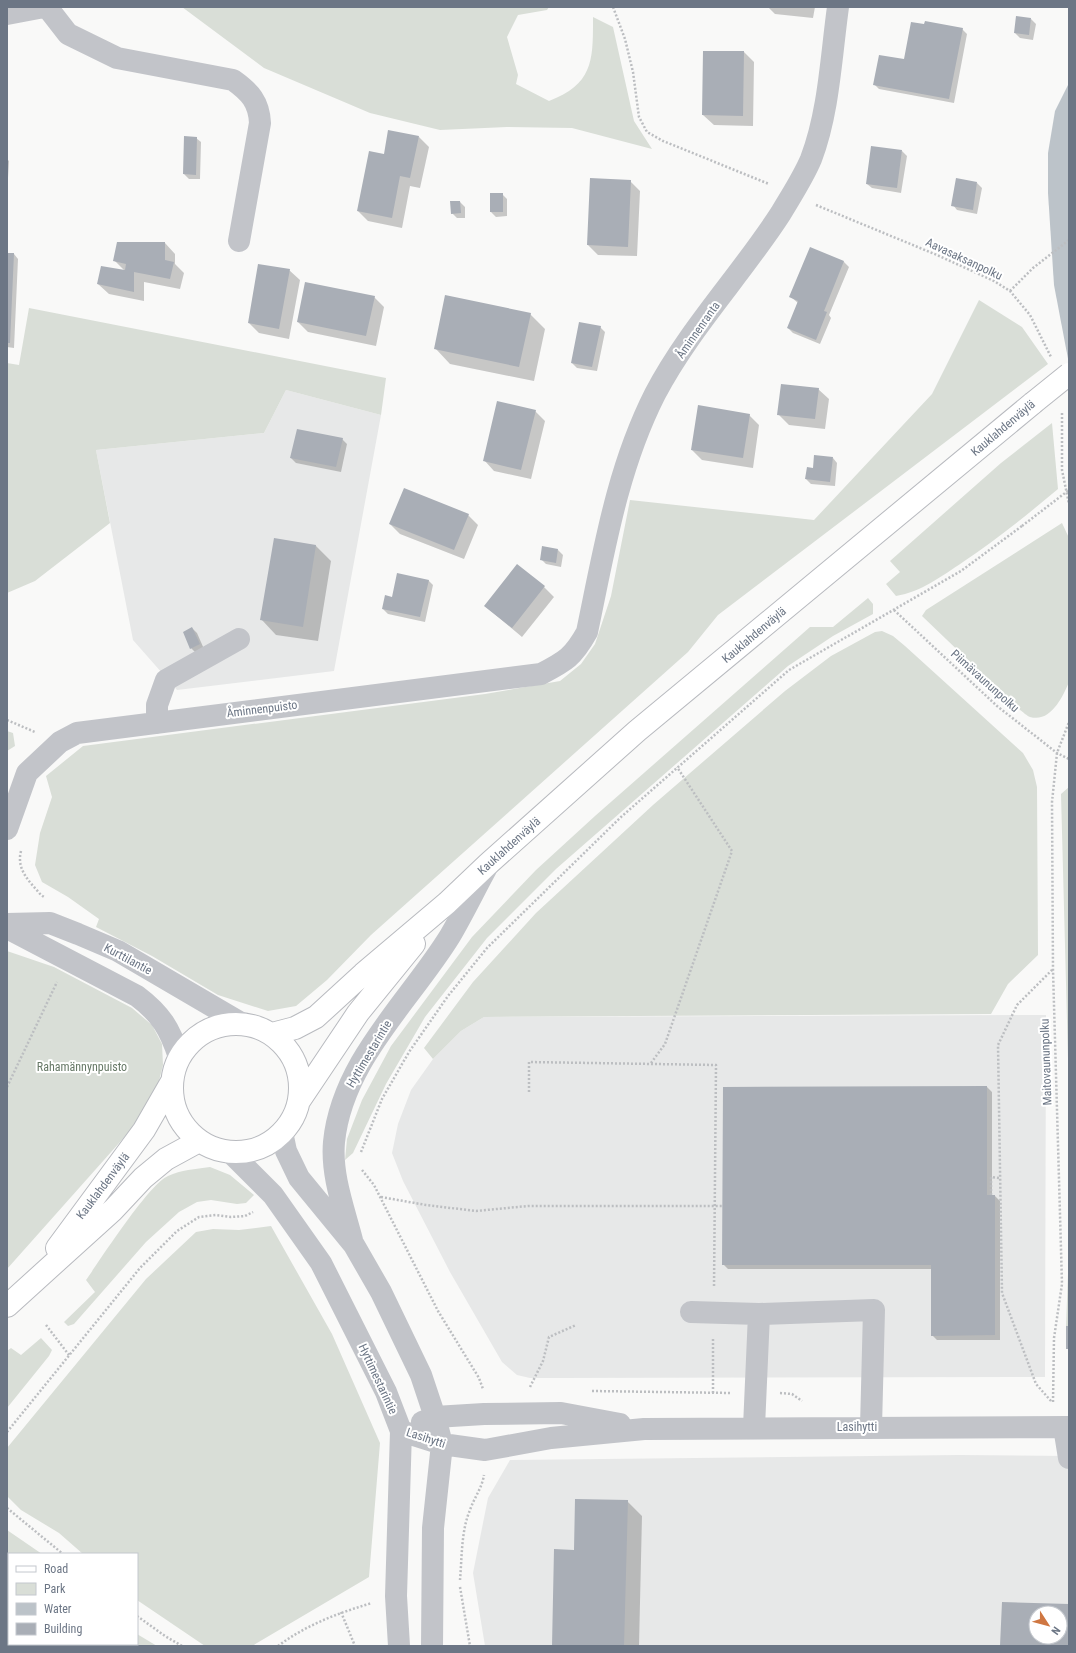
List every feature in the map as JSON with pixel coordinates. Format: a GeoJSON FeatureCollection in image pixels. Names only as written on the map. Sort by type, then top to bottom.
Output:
{"type":"FeatureCollection","features":[{"type":"Feature","properties":{"kind":"main road","name":"Kauklahdenväylä"},"geometry":{"type":"LineString","coordinates":[[272,1034],[295,1028],[316,1017],[363,974],[447,904],[488,864],[637,731],[1032,403],[1069,374]]}},
{"type":"Feature","properties":{"kind":"main road","name":"Kauklahdenväylä"},"geometry":{"type":"LineString","coordinates":[[299,1101],[358,1012],[447,904]]}},
{"type":"Feature","properties":{"kind":"main road"},"geometry":{"type":"LineString","coordinates":[[240,1023],[257,1027],[272,1034],[284,1044],[298,1071],[300,1086],[299,1101],[293,1118],[272,1142],[259,1148],[244,1152],[230,1152],[214,1149],[199,1141],[187,1130],[177,1116],[172,1100],[171,1083],[174,1066],[179,1057],[193,1039],[208,1029],[224,1024],[240,1023]]}},
{"type":"Feature","properties":{"kind":"main road","name":"Kauklahdenväylä"},"geometry":{"type":"LineString","coordinates":[[28,1286],[144,1130],[171,1083]]}},
{"type":"Feature","properties":{"kind":"main road","name":"Kauklahdenväylä"},"geometry":{"type":"LineString","coordinates":[[7,1306],[113,1210],[143,1178],[182,1149],[199,1141]]}},
{"type":"Feature","properties":{"kind":"street"},"geometry":{"type":"LineString","coordinates":[[7,14],[44,7]]}},
{"type":"Feature","properties":{"kind":"street"},"geometry":{"type":"LineString","coordinates":[[47,7],[68,34],[117,58],[233,80],[246,90],[254,100],[259,111],[260,123],[239,241]]}},
{"type":"Feature","properties":{"kind":"street","name":"Åminnenranta"},"geometry":{"type":"LineString","coordinates":[[568,660],[579,646],[587,632],[616,496],[633,443],[655,394],[684,348],[770,231],[793,194],[810,159],[822,117],[838,7]]}},
{"type":"Feature","properties":{"kind":"street"},"geometry":{"type":"LineString","coordinates":[[157,722],[157,704],[166,680],[239,639]]}},
{"type":"Feature","properties":{"kind":"street","name":"Åminnenpuisto"},"geometry":{"type":"LineString","coordinates":[[7,829],[27,773],[60,742],[76,733],[541,674],[568,660]]}},
{"type":"Feature","properties":{"kind":"street","name":"Hyttimestarintie"},"geometry":{"type":"LineString","coordinates":[[354,1245],[334,1166],[334,1143],[339,1112],[347,1091],[375,1039],[450,936],[488,864]]}},
{"type":"Feature","properties":{"kind":"street","name":"Kurttilantie"},"geometry":{"type":"LineString","coordinates":[[7,924],[50,923],[78,934],[118,951],[240,1023]]}},
{"type":"Feature","properties":{"kind":"street"},"geometry":{"type":"LineString","coordinates":[[7,928],[137,996],[151,1007],[162,1019],[172,1035],[179,1057]]}},
{"type":"Feature","properties":{"kind":"street","name":"Hyttimestarintie"},"geometry":{"type":"LineString","coordinates":[[282,1132],[286,1151],[299,1178],[354,1245],[381,1292],[421,1374],[435,1417],[442,1444],[433,1528],[428,1645]]}},
{"type":"Feature","properties":{"kind":"street","name":"Hyttimestarintie"},"geometry":{"type":"LineString","coordinates":[[230,1152],[273,1195],[321,1263],[386,1392],[401,1431],[396,1596],[400,1646]]}},
{"type":"Feature","properties":{"kind":"street"},"geometry":{"type":"LineString","coordinates":[[691,1312],[759,1314],[874,1310],[871,1427]]}},
{"type":"Feature","properties":{"kind":"street"},"geometry":{"type":"LineString","coordinates":[[754,1427],[759,1314]]}},
{"type":"Feature","properties":{"kind":"street","name":"Lasihytti"},"geometry":{"type":"LineString","coordinates":[[401,1431],[435,1417],[484,1414],[561,1413],[644,1428]]}},
{"type":"Feature","properties":{"kind":"street"},"geometry":{"type":"LineString","coordinates":[[1067,1427],[1069,1458]]}},
{"type":"Feature","properties":{"kind":"street","name":"Lasihytti"},"geometry":{"type":"LineString","coordinates":[[401,1431],[442,1444],[485,1450],[552,1438],[644,1428],[1067,1427]]}},
{"type":"Feature","properties":{"kind":"path"},"geometry":{"type":"LineString","coordinates":[[613,7],[625,39],[633,72],[639,117],[647,132],[663,141],[776,187]]}},
{"type":"Feature","properties":{"kind":"path","name":"Aavasaksanpolku"},"geometry":{"type":"LineString","coordinates":[[810,203],[937,255],[994,281],[1010,291],[1030,315],[1050,353],[1052,360]]}},
{"type":"Feature","properties":{"kind":"path"},"geometry":{"type":"LineString","coordinates":[[1010,291],[1033,268],[1069,240]]}},
{"type":"Feature","properties":{"kind":"path"},"geometry":{"type":"LineString","coordinates":[[1062,411],[1064,428],[1062,470],[1069,504]]}},
{"type":"Feature","properties":{"kind":"path"},"geometry":{"type":"LineString","coordinates":[[358,1157],[382,1099],[409,1052],[448,996],[487,948],[615,823],[789,670],[961,571],[1069,490]]}},
{"type":"Feature","properties":{"kind":"path","name":"Piimävaununpolku"},"geometry":{"type":"LineString","coordinates":[[894,610],[997,706],[1057,753],[1069,759]]}},
{"type":"Feature","properties":{"kind":"path"},"geometry":{"type":"LineString","coordinates":[[7,720],[38,732],[33,738]]}},
{"type":"Feature","properties":{"kind":"path","name":"Maitovaununpolku"},"geometry":{"type":"LineString","coordinates":[[1000,1178],[1002,1292],[1036,1384],[1053,1403],[1054,1338],[1062,1284],[1053,970],[1052,802],[1057,753],[1069,722]]}},
{"type":"Feature","properties":{"kind":"path"},"geometry":{"type":"LineString","coordinates":[[651,1064],[665,1044],[732,851],[677,767]]}},
{"type":"Feature","properties":{"kind":"path"},"geometry":{"type":"LineString","coordinates":[[991,1195],[991,1178],[1000,1178],[998,1045],[1017,1005],[1053,970]]}},
{"type":"Feature","properties":{"kind":"path"},"geometry":{"type":"LineString","coordinates":[[529,1092],[529,1062],[716,1065],[713,1393]]}},
{"type":"Feature","properties":{"kind":"path"},"geometry":{"type":"LineString","coordinates":[[361,1169],[374,1185],[438,1310],[479,1378],[484,1390]]}},
{"type":"Feature","properties":{"kind":"path"},"geometry":{"type":"LineString","coordinates":[[380,1197],[426,1205],[476,1211],[528,1206],[723,1206]]}},
{"type":"Feature","properties":{"kind":"path"},"geometry":{"type":"LineString","coordinates":[[7,1432],[140,1268],[177,1231],[199,1217],[216,1215],[231,1217],[245,1216],[254,1211]]}},
{"type":"Feature","properties":{"kind":"path"},"geometry":{"type":"LineString","coordinates":[[46,1325],[69,1355]]}},
{"type":"Feature","properties":{"kind":"path"},"geometry":{"type":"LineString","coordinates":[[529,1390],[543,1361],[549,1337],[576,1325]]}},
{"type":"Feature","properties":{"kind":"path"},"geometry":{"type":"LineString","coordinates":[[470,1646],[459,1586],[464,1533],[469,1510],[483,1483],[485,1469]]}},
{"type":"Feature","properties":{"kind":"path"},"geometry":{"type":"LineString","coordinates":[[7,1508],[62,1553]]}},
{"type":"Feature","properties":{"kind":"path"},"geometry":{"type":"LineString","coordinates":[[278,1646],[296,1633],[340,1612],[379,1601]]}},
{"type":"Feature","properties":{"kind":"path"},"geometry":{"type":"LineString","coordinates":[[340,1612],[355,1646]]}},
{"type":"Feature","properties":{"kind":"path"},"geometry":{"type":"LineString","coordinates":[[138,1617],[182,1646]]}},
{"type":"Feature","properties":{"kind":"shaded area"},"geometry":{"type":"Polygon","coordinates":[[[286,390],[381,415],[334,671],[177,690],[133,640],[96,450],[264,433],[286,390]]]}},
{"type":"Feature","properties":{"kind":"shaded area"},"geometry":{"type":"Polygon","coordinates":[[[1046,1015],[1045,1377],[530,1378],[517,1375],[502,1362],[450,1272],[403,1181],[392,1153],[398,1124],[411,1090],[433,1059],[461,1031],[484,1017],[1046,1015]]]}},
{"type":"Feature","properties":{"kind":"shaded area"},"geometry":{"type":"Polygon","coordinates":[[[959,1455],[1069,1456],[1069,1646],[485,1646],[473,1573],[488,1498],[510,1460],[959,1455]]]}},
{"type":"Feature","properties":{"kind":"green space"},"geometry":{"type":"Polygon","coordinates":[[[182,7],[549,7],[547,10],[518,15],[507,37],[518,75],[516,84],[549,101],[575,87],[583,78],[591,58],[593,17],[613,27],[634,121],[652,149],[572,128],[507,127],[440,130],[370,113],[264,68],[182,7]]]}},
{"type":"Feature","properties":{"kind":"green space"},"geometry":{"type":"Polygon","coordinates":[[[979,300],[1022,327],[1048,364],[718,615],[688,652],[371,935],[327,980],[296,1006],[268,1011],[218,995],[152,956],[96,927],[99,919],[68,897],[42,882],[35,865],[40,833],[52,797],[46,776],[83,746],[485,694],[560,681],[581,664],[595,644],[611,596],[630,500],[814,520],[932,394],[979,300]]]}},
{"type":"Feature","properties":{"kind":"green space"},"geometry":{"type":"Polygon","coordinates":[[[29,308],[386,378],[381,415],[286,390],[264,433],[96,450],[110,523],[35,581],[7,593],[7,363],[19,365],[29,308]]]}},
{"type":"Feature","properties":{"kind":"green space"},"geometry":{"type":"Polygon","coordinates":[[[1052,423],[1058,489],[1000,536],[947,573],[923,587],[896,596],[886,584],[900,572],[890,561],[1001,463],[1052,423]]]}},
{"type":"Feature","properties":{"kind":"green space"},"geometry":{"type":"Polygon","coordinates":[[[1062,523],[1069,538],[1069,682],[1060,701],[1050,712],[1037,718],[1030,717],[1020,710],[922,616],[926,610],[1062,523]]]}},
{"type":"Feature","properties":{"kind":"green space"},"geometry":{"type":"Polygon","coordinates":[[[868,598],[873,604],[873,614],[833,636],[788,666],[556,869],[487,938],[425,1017],[386,1084],[353,1153],[345,1160],[347,1139],[362,1100],[391,1046],[472,937],[536,870],[595,816],[810,627],[833,627],[868,598]]]}},
{"type":"Feature","properties":{"kind":"green space"},"geometry":{"type":"Polygon","coordinates":[[[882,631],[893,636],[905,646],[1023,753],[1033,770],[1037,787],[1038,955],[1008,984],[991,1014],[484,1017],[461,1031],[433,1059],[424,1048],[473,982],[536,913],[653,805],[785,691],[831,656],[875,632],[882,631]]]}},
{"type":"Feature","properties":{"kind":"green space"},"geometry":{"type":"Polygon","coordinates":[[[7,731],[13,733],[15,746],[7,751],[7,731]]]}},
{"type":"Feature","properties":{"kind":"green space"},"geometry":{"type":"Polygon","coordinates":[[[1069,787],[1069,1097],[1061,794],[1069,787]]]}},
{"type":"Feature","properties":{"kind":"green space","name":"Rahamännynpuisto"},"geometry":{"type":"Polygon","coordinates":[[[7,951],[54,967],[132,1008],[152,1025],[162,1044],[163,1065],[158,1085],[136,1124],[7,1269],[7,951]]]}},
{"type":"Feature","properties":{"kind":"green space"},"geometry":{"type":"Polygon","coordinates":[[[210,1167],[230,1175],[254,1195],[246,1203],[237,1204],[211,1200],[197,1202],[179,1212],[146,1242],[74,1324],[68,1326],[64,1322],[95,1292],[86,1280],[137,1207],[149,1193],[159,1182],[168,1176],[183,1171],[210,1167]]]}},
{"type":"Feature","properties":{"kind":"green space"},"geometry":{"type":"Polygon","coordinates":[[[271,1226],[332,1334],[380,1443],[369,1577],[252,1646],[205,1646],[138,1601],[138,1553],[82,1553],[59,1533],[21,1510],[7,1496],[7,1448],[146,1279],[196,1232],[213,1229],[239,1230],[271,1226]]]}},
{"type":"Feature","properties":{"kind":"green space"},"geometry":{"type":"Polygon","coordinates":[[[1069,1247],[1069,1326],[1066,1326],[1069,1247]]]}},
{"type":"Feature","properties":{"kind":"green space"},"geometry":{"type":"Polygon","coordinates":[[[41,1338],[52,1350],[49,1356],[7,1408],[7,1351],[11,1348],[21,1355],[41,1338]]]}},
{"type":"Feature","properties":{"kind":"green space"},"geometry":{"type":"Polygon","coordinates":[[[7,1530],[41,1553],[8,1553],[8,1645],[138,1645],[138,1635],[157,1646],[7,1646],[7,1530]]]}},
{"type":"Feature","properties":{"kind":"water"},"geometry":{"type":"Polygon","coordinates":[[[1069,83],[1069,364],[1054,285],[1048,193],[1048,153],[1055,111],[1069,83]]]}},
{"type":"Feature","properties":{"kind":"building"},"geometry":{"type":"Polygon","coordinates":[[[1016,16],[1031,18],[1029,35],[1014,33],[1016,16]]]}},
{"type":"Feature","properties":{"kind":"building"},"geometry":{"type":"Polygon","coordinates":[[[925,21],[963,28],[949,99],[873,85],[879,55],[904,59],[911,22],[924,24],[925,21]]]}},
{"type":"Feature","properties":{"kind":"building"},"geometry":{"type":"Polygon","coordinates":[[[703,51],[744,51],[743,116],[702,115],[703,51]]]}},
{"type":"Feature","properties":{"kind":"building"},"geometry":{"type":"Polygon","coordinates":[[[388,130],[419,136],[410,178],[400,176],[392,218],[357,211],[369,151],[384,154],[388,130]]]}},
{"type":"Feature","properties":{"kind":"building"},"geometry":{"type":"Polygon","coordinates":[[[184,136],[197,137],[196,175],[183,174],[184,136]]]}},
{"type":"Feature","properties":{"kind":"building"},"geometry":{"type":"Polygon","coordinates":[[[871,146],[902,150],[897,188],[866,184],[871,146]]]}},
{"type":"Feature","properties":{"kind":"building"},"geometry":{"type":"Polygon","coordinates":[[[590,178],[631,180],[628,247],[587,245],[590,178]]]}},
{"type":"Feature","properties":{"kind":"building"},"geometry":{"type":"Polygon","coordinates":[[[956,178],[977,182],[973,210],[951,206],[956,178]]]}},
{"type":"Feature","properties":{"kind":"building"},"geometry":{"type":"Polygon","coordinates":[[[490,193],[503,193],[503,212],[490,212],[490,193]]]}},
{"type":"Feature","properties":{"kind":"building"},"geometry":{"type":"Polygon","coordinates":[[[450,201],[460,201],[461,213],[451,214],[450,201]]]}},
{"type":"Feature","properties":{"kind":"building"},"geometry":{"type":"Polygon","coordinates":[[[117,242],[165,242],[165,260],[174,262],[170,279],[134,272],[134,292],[97,284],[101,266],[125,270],[126,264],[113,261],[117,242]]]}},
{"type":"Feature","properties":{"kind":"building"},"geometry":{"type":"Polygon","coordinates":[[[810,247],[844,261],[824,311],[827,312],[816,340],[787,328],[798,301],[789,297],[810,247]]]}},
{"type":"Feature","properties":{"kind":"building"},"geometry":{"type":"Polygon","coordinates":[[[7,253],[14,253],[10,343],[7,343],[7,253]]]}},
{"type":"Feature","properties":{"kind":"building"},"geometry":{"type":"Polygon","coordinates":[[[258,264],[290,269],[279,329],[248,323],[258,264]]]}},
{"type":"Feature","properties":{"kind":"building"},"geometry":{"type":"Polygon","coordinates":[[[305,282],[375,296],[366,336],[297,322],[305,282]]]}},
{"type":"Feature","properties":{"kind":"building"},"geometry":{"type":"Polygon","coordinates":[[[445,295],[531,313],[519,367],[434,349],[445,295]]]}},
{"type":"Feature","properties":{"kind":"building"},"geometry":{"type":"Polygon","coordinates":[[[579,322],[601,326],[592,367],[571,363],[579,322]]]}},
{"type":"Feature","properties":{"kind":"building"},"geometry":{"type":"Polygon","coordinates":[[[781,384],[819,388],[815,419],[777,415],[781,384]]]}},
{"type":"Feature","properties":{"kind":"building"},"geometry":{"type":"Polygon","coordinates":[[[497,401],[536,410],[521,470],[483,461],[497,401]]]}},
{"type":"Feature","properties":{"kind":"building"},"geometry":{"type":"Polygon","coordinates":[[[698,405],[750,414],[743,458],[691,450],[698,405]]]}},
{"type":"Feature","properties":{"kind":"building"},"geometry":{"type":"Polygon","coordinates":[[[297,429],[343,438],[336,467],[290,458],[297,429]]]}},
{"type":"Feature","properties":{"kind":"building"},"geometry":{"type":"Polygon","coordinates":[[[814,455],[833,457],[830,482],[805,479],[807,467],[813,468],[814,455]]]}},
{"type":"Feature","properties":{"kind":"building"},"geometry":{"type":"Polygon","coordinates":[[[404,488],[469,514],[454,550],[389,524],[404,488]]]}},
{"type":"Feature","properties":{"kind":"building"},"geometry":{"type":"Polygon","coordinates":[[[274,538],[316,545],[303,627],[260,620],[274,538]]]}},
{"type":"Feature","properties":{"kind":"building"},"geometry":{"type":"Polygon","coordinates":[[[542,546],[558,549],[556,563],[540,560],[542,546]]]}},
{"type":"Feature","properties":{"kind":"building"},"geometry":{"type":"Polygon","coordinates":[[[517,564],[545,586],[512,628],[484,606],[517,564]]]}},
{"type":"Feature","properties":{"kind":"building"},"geometry":{"type":"Polygon","coordinates":[[[397,573],[429,580],[420,617],[382,609],[385,595],[392,597],[397,573]]]}},
{"type":"Feature","properties":{"kind":"building"},"geometry":{"type":"Polygon","coordinates":[[[192,627],[200,644],[190,649],[183,632],[192,627]]]}},
{"type":"Feature","properties":{"kind":"building"},"geometry":{"type":"Polygon","coordinates":[[[987,1086],[987,1195],[995,1195],[995,1335],[931,1336],[931,1265],[722,1265],[723,1087],[987,1086]]]}},
{"type":"Feature","properties":{"kind":"building"},"geometry":{"type":"Polygon","coordinates":[[[1066,1326],[1069,1326],[1069,1349],[1066,1349],[1066,1326]]]}},
{"type":"Feature","properties":{"kind":"building"},"geometry":{"type":"Polygon","coordinates":[[[575,1499],[628,1500],[624,1646],[552,1646],[554,1549],[574,1550],[575,1499]]]}},
{"type":"Feature","properties":{"kind":"building"},"geometry":{"type":"Polygon","coordinates":[[[1002,1602],[1069,1604],[1069,1646],[1000,1646],[1002,1602]]]}}]}
